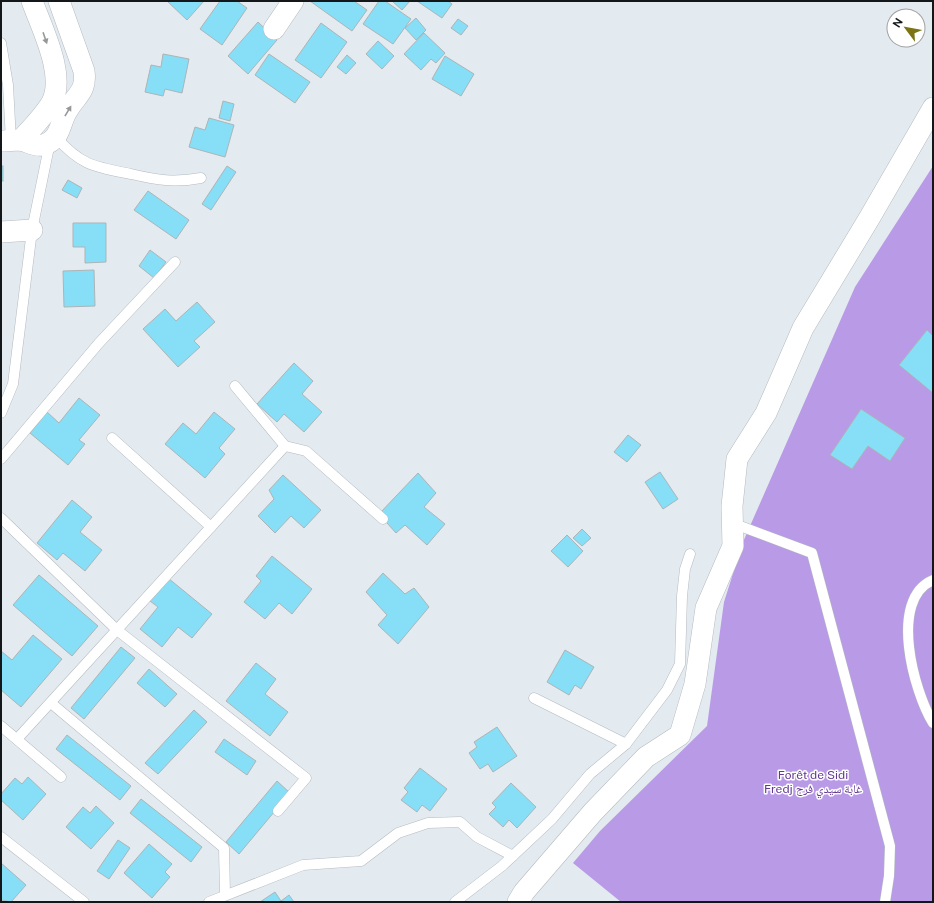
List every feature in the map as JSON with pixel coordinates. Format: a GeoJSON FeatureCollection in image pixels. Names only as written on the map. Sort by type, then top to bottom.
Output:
{"type":"FeatureCollection","features":[{"type":"Feature","properties":{"kind":"street"},"geometry":{"type":"LineString","coordinates":[[11,140],[51,104],[57,86],[55,67],[32,1]]}},
{"type":"Feature","properties":{"kind":"street"},"geometry":{"type":"LineString","coordinates":[[11,140],[35,145],[53,139],[60,130],[66,112],[81,93],[85,78],[59,1]]}},
{"type":"Feature","properties":{"kind":"street"},"geometry":{"type":"LineString","coordinates":[[274,29],[293,1]]}},
{"type":"Feature","properties":{"kind":"street"},"geometry":{"type":"LineString","coordinates":[[518,902],[534,881],[609,796],[646,757],[680,735],[694,684],[706,608],[733,546],[732,506],[737,459],[766,413],[803,328],[870,218],[933,108]]}},
{"type":"Feature","properties":{"kind":"street"},"geometry":{"type":"LineString","coordinates":[[1,232],[32,230]]}},
{"type":"Feature","properties":{"kind":"lane"},"geometry":{"type":"LineString","coordinates":[[1,43],[8,85],[11,140]]}},
{"type":"Feature","properties":{"kind":"lane"},"geometry":{"type":"LineString","coordinates":[[1,413],[13,384],[32,230],[53,139],[73,155],[102,170],[166,181],[201,178]]}},
{"type":"Feature","properties":{"kind":"lane"},"geometry":{"type":"LineString","coordinates":[[1,459],[99,343],[175,262]]}},
{"type":"Feature","properties":{"kind":"lane"},"geometry":{"type":"LineString","coordinates":[[235,386],[285,446],[306,451],[383,519]]}},
{"type":"Feature","properties":{"kind":"lane"},"geometry":{"type":"LineString","coordinates":[[112,438],[211,526]]}},
{"type":"Feature","properties":{"kind":"lane"},"geometry":{"type":"LineString","coordinates":[[17,739],[285,446]]}},
{"type":"Feature","properties":{"kind":"lane"},"geometry":{"type":"LineString","coordinates":[[1,518],[116,630],[306,778],[278,811]]}},
{"type":"Feature","properties":{"kind":"lane"},"geometry":{"type":"LineString","coordinates":[[732,523],[812,553],[890,846],[890,876],[885,902]]}},
{"type":"Feature","properties":{"kind":"lane"},"geometry":{"type":"LineString","coordinates":[[455,902],[512,856],[552,819],[590,774],[626,744],[667,690],[680,664],[682,596],[685,570],[690,554]]}},
{"type":"Feature","properties":{"kind":"lane"},"geometry":{"type":"LineString","coordinates":[[933,580],[924,585],[913,599],[910,611],[909,642],[912,671],[917,691],[925,711],[933,723]]}},
{"type":"Feature","properties":{"kind":"lane"},"geometry":{"type":"LineString","coordinates":[[534,698],[626,744]]}},
{"type":"Feature","properties":{"kind":"lane"},"geometry":{"type":"LineString","coordinates":[[51,702],[224,848],[225,895]]}},
{"type":"Feature","properties":{"kind":"lane"},"geometry":{"type":"LineString","coordinates":[[1,726],[61,777]]}},
{"type":"Feature","properties":{"kind":"lane"},"geometry":{"type":"LineString","coordinates":[[210,902],[304,865],[362,861],[398,833],[428,823],[460,822],[477,837],[512,856]]}},
{"type":"Feature","properties":{"kind":"lane"},"geometry":{"type":"LineString","coordinates":[[1,837],[84,902]]}},
{"type":"Feature","properties":{"kind":"green space","name":"Forêt de Sidi Fredj غابة سيدي فرج"},"geometry":{"type":"Polygon","coordinates":[[[933,166],[933,902],[621,902],[573,863],[600,831],[707,726],[724,602],[743,542],[855,287],[933,166]]]}},
{"type":"Feature","properties":{"kind":"building"},"geometry":{"type":"Polygon","coordinates":[[[167,1],[204,1],[187,20],[167,1]]]}},
{"type":"Feature","properties":{"kind":"building"},"geometry":{"type":"Polygon","coordinates":[[[220,1],[237,1],[247,8],[222,45],[200,29],[220,1]]]}},
{"type":"Feature","properties":{"kind":"building"},"geometry":{"type":"Polygon","coordinates":[[[310,1],[354,1],[367,10],[352,31],[310,1]]]}},
{"type":"Feature","properties":{"kind":"building"},"geometry":{"type":"Polygon","coordinates":[[[379,1],[385,1],[411,19],[393,44],[363,24],[379,1]]]}},
{"type":"Feature","properties":{"kind":"building"},"geometry":{"type":"Polygon","coordinates":[[[392,1],[410,1],[402,10],[392,1]]]}},
{"type":"Feature","properties":{"kind":"building"},"geometry":{"type":"Polygon","coordinates":[[[417,1],[448,1],[452,4],[442,18],[417,1]]]}},
{"type":"Feature","properties":{"kind":"building"},"geometry":{"type":"Polygon","coordinates":[[[416,18],[426,30],[416,40],[405,28],[416,18]]]}},
{"type":"Feature","properties":{"kind":"building"},"geometry":{"type":"Polygon","coordinates":[[[458,19],[468,26],[461,35],[451,28],[458,19]]]}},
{"type":"Feature","properties":{"kind":"building"},"geometry":{"type":"Polygon","coordinates":[[[258,22],[277,40],[248,74],[228,56],[258,22]]]}},
{"type":"Feature","properties":{"kind":"building"},"geometry":{"type":"Polygon","coordinates":[[[321,23],[347,42],[321,78],[295,60],[321,23]]]}},
{"type":"Feature","properties":{"kind":"building"},"geometry":{"type":"Polygon","coordinates":[[[424,33],[445,53],[436,63],[431,59],[421,70],[404,54],[424,33]]]}},
{"type":"Feature","properties":{"kind":"building"},"geometry":{"type":"Polygon","coordinates":[[[378,41],[394,56],[382,69],[366,54],[378,41]]]}},
{"type":"Feature","properties":{"kind":"building"},"geometry":{"type":"Polygon","coordinates":[[[163,54],[189,59],[182,93],[165,89],[163,96],[145,92],[151,65],[161,67],[163,54]]]}},
{"type":"Feature","properties":{"kind":"building"},"geometry":{"type":"Polygon","coordinates":[[[269,54],[310,82],[295,103],[255,75],[269,54]]]}},
{"type":"Feature","properties":{"kind":"building"},"geometry":{"type":"Polygon","coordinates":[[[347,55],[356,63],[346,74],[337,67],[347,55]]]}},
{"type":"Feature","properties":{"kind":"building"},"geometry":{"type":"Polygon","coordinates":[[[445,56],[474,74],[461,96],[432,79],[445,56]]]}},
{"type":"Feature","properties":{"kind":"building"},"geometry":{"type":"Polygon","coordinates":[[[223,101],[234,104],[230,121],[219,118],[223,101]]]}},
{"type":"Feature","properties":{"kind":"building"},"geometry":{"type":"Polygon","coordinates":[[[209,118],[234,125],[225,157],[189,147],[195,127],[205,130],[209,118]]]}},
{"type":"Feature","properties":{"kind":"building"},"geometry":{"type":"Polygon","coordinates":[[[1,166],[3,166],[3,181],[1,181],[1,166]]]}},
{"type":"Feature","properties":{"kind":"building"},"geometry":{"type":"Polygon","coordinates":[[[227,166],[236,172],[211,210],[202,204],[227,166]]]}},
{"type":"Feature","properties":{"kind":"building"},"geometry":{"type":"Polygon","coordinates":[[[68,180],[82,188],[77,198],[62,190],[68,180]]]}},
{"type":"Feature","properties":{"kind":"building"},"geometry":{"type":"Polygon","coordinates":[[[148,191],[189,220],[176,239],[134,210],[148,191]]]}},
{"type":"Feature","properties":{"kind":"building"},"geometry":{"type":"Polygon","coordinates":[[[73,223],[106,223],[106,262],[85,263],[85,247],[73,247],[73,223]]]}},
{"type":"Feature","properties":{"kind":"building"},"geometry":{"type":"Polygon","coordinates":[[[150,250],[166,262],[154,278],[139,266],[150,250]]]}},
{"type":"Feature","properties":{"kind":"building"},"geometry":{"type":"Polygon","coordinates":[[[94,270],[95,306],[64,307],[63,271],[94,270]]]}},
{"type":"Feature","properties":{"kind":"building"},"geometry":{"type":"Polygon","coordinates":[[[197,302],[215,322],[194,341],[200,347],[178,367],[143,329],[165,309],[176,321],[197,302]]]}},
{"type":"Feature","properties":{"kind":"building"},"geometry":{"type":"Polygon","coordinates":[[[927,330],[933,336],[933,393],[899,365],[927,330]]]}},
{"type":"Feature","properties":{"kind":"building"},"geometry":{"type":"Polygon","coordinates":[[[294,363],[313,381],[302,394],[322,412],[304,432],[284,414],[277,422],[257,404],[294,363]]]}},
{"type":"Feature","properties":{"kind":"building"},"geometry":{"type":"Polygon","coordinates":[[[79,398],[100,415],[79,440],[85,444],[68,465],[30,433],[47,412],[59,423],[79,398]]]}},
{"type":"Feature","properties":{"kind":"building"},"geometry":{"type":"Polygon","coordinates":[[[861,409],[905,438],[890,461],[868,446],[852,469],[830,455],[861,409]]]}},
{"type":"Feature","properties":{"kind":"building"},"geometry":{"type":"Polygon","coordinates":[[[214,412],[235,429],[219,448],[225,454],[205,478],[165,444],[183,423],[196,434],[214,412]]]}},
{"type":"Feature","properties":{"kind":"building"},"geometry":{"type":"Polygon","coordinates":[[[628,435],[641,445],[627,462],[614,452],[628,435]]]}},
{"type":"Feature","properties":{"kind":"building"},"geometry":{"type":"Polygon","coordinates":[[[660,472],[678,499],[663,509],[645,482],[660,472]]]}},
{"type":"Feature","properties":{"kind":"building"},"geometry":{"type":"Polygon","coordinates":[[[418,473],[436,493],[424,507],[445,524],[427,545],[405,525],[396,533],[379,514],[418,473]]]}},
{"type":"Feature","properties":{"kind":"building"},"geometry":{"type":"Polygon","coordinates":[[[283,475],[321,510],[304,528],[291,516],[275,533],[258,516],[274,499],[269,490],[283,475]]]}},
{"type":"Feature","properties":{"kind":"building"},"geometry":{"type":"Polygon","coordinates":[[[72,500],[92,517],[80,532],[102,550],[85,571],[63,553],[57,560],[37,543],[72,500]]]}},
{"type":"Feature","properties":{"kind":"building"},"geometry":{"type":"Polygon","coordinates":[[[582,529],[591,538],[582,546],[573,538],[582,529]]]}},
{"type":"Feature","properties":{"kind":"building"},"geometry":{"type":"Polygon","coordinates":[[[567,535],[583,551],[568,567],[551,551],[567,535]]]}},
{"type":"Feature","properties":{"kind":"building"},"geometry":{"type":"Polygon","coordinates":[[[272,556],[312,589],[292,614],[279,603],[265,619],[244,602],[261,581],[256,576],[272,556]]]}},
{"type":"Feature","properties":{"kind":"building"},"geometry":{"type":"Polygon","coordinates":[[[383,573],[405,594],[414,588],[429,607],[398,644],[378,625],[387,615],[366,592],[383,573]]]}},
{"type":"Feature","properties":{"kind":"building"},"geometry":{"type":"Polygon","coordinates":[[[39,575],[98,626],[72,656],[13,605],[39,575]]]}},
{"type":"Feature","properties":{"kind":"building"},"geometry":{"type":"Polygon","coordinates":[[[168,578],[212,614],[192,638],[178,627],[162,647],[140,629],[158,607],[150,601],[168,578]]]}},
{"type":"Feature","properties":{"kind":"building"},"geometry":{"type":"Polygon","coordinates":[[[33,635],[62,659],[21,707],[1,690],[1,651],[12,660],[33,635]]]}},
{"type":"Feature","properties":{"kind":"building"},"geometry":{"type":"Polygon","coordinates":[[[121,647],[135,658],[84,719],[71,708],[121,647]]]}},
{"type":"Feature","properties":{"kind":"building"},"geometry":{"type":"Polygon","coordinates":[[[565,650],[594,667],[581,689],[575,685],[569,695],[547,682],[565,650]]]}},
{"type":"Feature","properties":{"kind":"building"},"geometry":{"type":"Polygon","coordinates":[[[256,663],[276,679],[265,694],[288,712],[270,736],[226,701],[256,663]]]}},
{"type":"Feature","properties":{"kind":"building"},"geometry":{"type":"Polygon","coordinates":[[[149,669],[177,694],[165,707],[137,683],[149,669]]]}},
{"type":"Feature","properties":{"kind":"building"},"geometry":{"type":"Polygon","coordinates":[[[194,710],[207,722],[158,774],[145,763],[194,710]]]}},
{"type":"Feature","properties":{"kind":"building"},"geometry":{"type":"Polygon","coordinates":[[[497,727],[517,756],[493,772],[488,764],[480,769],[469,753],[477,747],[474,742],[497,727]]]}},
{"type":"Feature","properties":{"kind":"building"},"geometry":{"type":"Polygon","coordinates":[[[67,735],[131,786],[120,800],[56,749],[67,735]]]}},
{"type":"Feature","properties":{"kind":"building"},"geometry":{"type":"Polygon","coordinates":[[[224,739],[256,761],[247,775],[215,752],[224,739]]]}},
{"type":"Feature","properties":{"kind":"building"},"geometry":{"type":"Polygon","coordinates":[[[420,768],[447,789],[430,811],[422,805],[417,812],[401,800],[408,792],[404,788],[420,768]]]}},
{"type":"Feature","properties":{"kind":"building"},"geometry":{"type":"Polygon","coordinates":[[[28,777],[46,794],[23,820],[1,800],[1,794],[15,778],[22,784],[28,777]]]}},
{"type":"Feature","properties":{"kind":"building"},"geometry":{"type":"Polygon","coordinates":[[[277,781],[290,793],[239,854],[226,842],[277,781]]]}},
{"type":"Feature","properties":{"kind":"building"},"geometry":{"type":"Polygon","coordinates":[[[511,783],[536,807],[517,828],[509,820],[503,827],[489,814],[496,807],[492,803],[511,783]]]}},
{"type":"Feature","properties":{"kind":"building"},"geometry":{"type":"Polygon","coordinates":[[[141,799],[202,847],[191,862],[130,813],[141,799]]]}},
{"type":"Feature","properties":{"kind":"building"},"geometry":{"type":"Polygon","coordinates":[[[96,806],[114,823],[91,849],[66,827],[83,807],[90,813],[96,806]]]}},
{"type":"Feature","properties":{"kind":"building"},"geometry":{"type":"Polygon","coordinates":[[[118,840],[130,848],[109,879],[97,871],[118,840]]]}},
{"type":"Feature","properties":{"kind":"building"},"geometry":{"type":"Polygon","coordinates":[[[149,844],[172,864],[165,872],[170,877],[152,898],[124,873],[149,844]]]}},
{"type":"Feature","properties":{"kind":"building"},"geometry":{"type":"Polygon","coordinates":[[[1,863],[26,885],[11,902],[1,900],[1,863]]]}},
{"type":"Feature","properties":{"kind":"building"},"geometry":{"type":"Polygon","coordinates":[[[275,892],[281,901],[289,895],[294,902],[260,902],[275,892]]]}}]}
